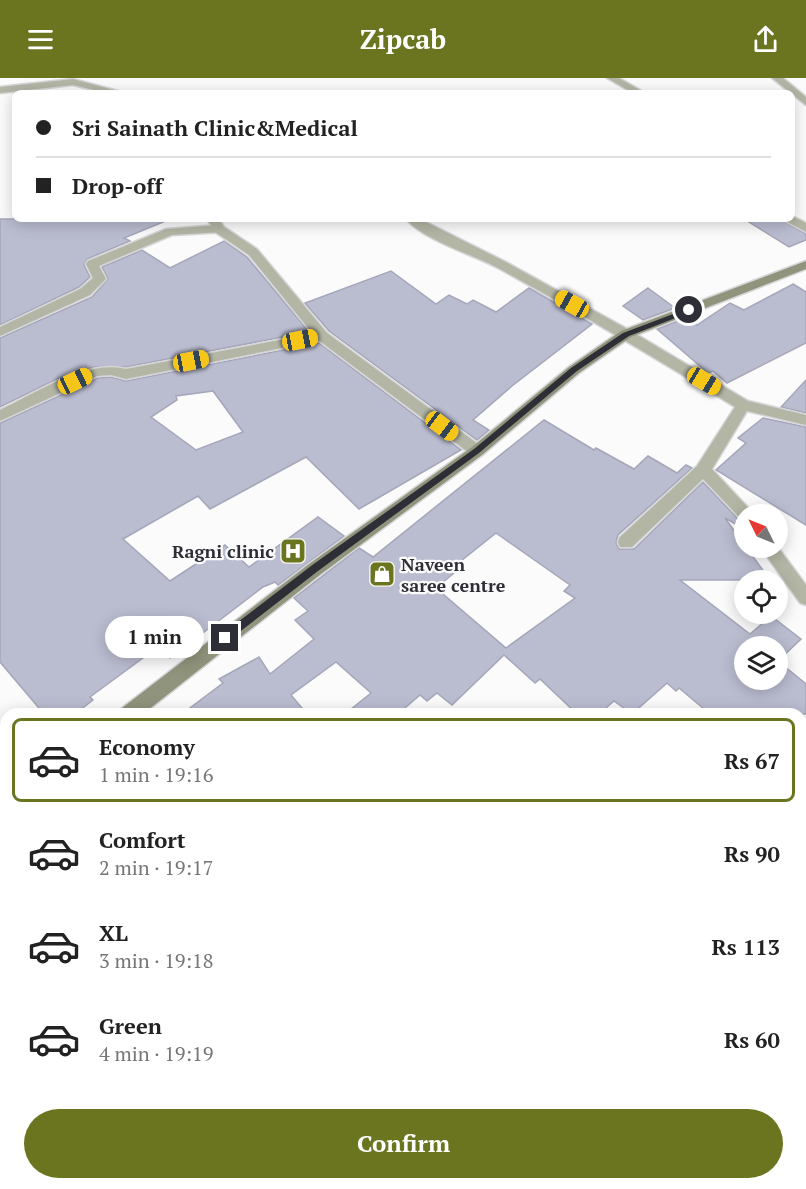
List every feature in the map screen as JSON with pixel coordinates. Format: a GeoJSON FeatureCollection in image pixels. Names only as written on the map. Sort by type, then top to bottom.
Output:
{"type":"FeatureCollection","features":[{"type":"Feature","properties":{"kind":"main road"},"geometry":{"type":"LineString","coordinates":[[137,708],[315,569],[477,451],[574,370],[626,334],[806,265]]}},
{"type":"Feature","properties":{"kind":"street"},"geometry":{"type":"LineString","coordinates":[[612,78],[634,90]]}},
{"type":"Feature","properties":{"kind":"street"},"geometry":{"type":"LineString","coordinates":[[777,78],[791,90]]}},
{"type":"Feature","properties":{"kind":"street"},"geometry":{"type":"LineString","coordinates":[[0,90],[73,82],[107,90]]}},
{"type":"Feature","properties":{"kind":"street"},"geometry":{"type":"LineString","coordinates":[[416,222],[500,264],[626,334],[743,405],[806,420]]}},
{"type":"Feature","properties":{"kind":"street"},"geometry":{"type":"LineString","coordinates":[[0,332],[85,292],[100,279],[92,264],[170,232],[216,224],[253,252],[322,336],[477,451]]}},
{"type":"Feature","properties":{"kind":"street"},"geometry":{"type":"LineString","coordinates":[[0,416],[94,372],[111,370],[126,374],[322,336]]}},
{"type":"Feature","properties":{"kind":"street"},"geometry":{"type":"LineString","coordinates":[[626,542],[703,470],[743,405]]}},
{"type":"Feature","properties":{"kind":"street"},"geometry":{"type":"LineString","coordinates":[[703,470],[736,504]]}},
{"type":"Feature","properties":{"kind":"street"},"geometry":{"type":"LineString","coordinates":[[776,558],[806,598]]}},
{"type":"Feature","properties":{"kind":"building"},"geometry":{"type":"Polygon","coordinates":[[[0,219],[12,219],[12,222],[163,222],[124,238],[130,241],[87,259],[84,265],[90,277],[79,287],[0,325],[0,219]]]}},
{"type":"Feature","properties":{"kind":"building"},"geometry":{"type":"Polygon","coordinates":[[[749,222],[785,222],[806,234],[806,240],[789,247],[749,222]]]}},
{"type":"Feature","properties":{"kind":"building"},"geometry":{"type":"Polygon","coordinates":[[[224,241],[247,257],[309,332],[126,367],[94,367],[61,377],[0,407],[0,338],[92,297],[108,279],[102,267],[142,250],[170,268],[224,241]]]}},
{"type":"Feature","properties":{"kind":"building"},"geometry":{"type":"Polygon","coordinates":[[[391,271],[436,304],[449,295],[467,304],[473,300],[496,312],[529,288],[592,324],[512,386],[473,420],[489,430],[477,440],[329,331],[305,303],[391,271]]]}},
{"type":"Feature","properties":{"kind":"building"},"geometry":{"type":"Polygon","coordinates":[[[793,284],[806,292],[806,343],[727,383],[713,371],[708,373],[657,329],[688,317],[697,325],[730,303],[744,310],[793,284]]]}},
{"type":"Feature","properties":{"kind":"building"},"geometry":{"type":"Polygon","coordinates":[[[648,288],[675,308],[643,320],[623,306],[648,288]]]}},
{"type":"Feature","properties":{"kind":"building"},"geometry":{"type":"Polygon","coordinates":[[[319,343],[461,450],[359,509],[306,457],[210,509],[198,496],[123,539],[170,581],[225,545],[249,567],[318,517],[344,536],[278,585],[275,582],[263,587],[170,658],[158,647],[90,697],[93,700],[83,708],[39,708],[0,662],[0,423],[98,378],[111,377],[126,381],[319,343]],[[213,391],[176,396],[177,400],[151,417],[196,450],[243,432],[213,391]]]}},
{"type":"Feature","properties":{"kind":"building"},"geometry":{"type":"Polygon","coordinates":[[[806,380],[806,413],[781,407],[806,380]]]}},
{"type":"Feature","properties":{"kind":"building"},"geometry":{"type":"Polygon","coordinates":[[[763,418],[806,427],[806,525],[788,514],[788,504],[772,504],[716,470],[746,443],[738,438],[763,418]]]}},
{"type":"Feature","properties":{"kind":"building"},"geometry":{"type":"Polygon","coordinates":[[[544,420],[594,450],[596,448],[634,469],[648,456],[677,473],[686,465],[692,468],[618,535],[616,543],[619,549],[634,549],[703,482],[734,515],[734,523],[725,518],[734,530],[734,558],[754,558],[763,570],[734,570],[734,580],[680,580],[734,622],[734,624],[750,634],[762,624],[781,624],[801,639],[788,651],[788,636],[734,636],[734,690],[788,690],[788,669],[806,684],[806,708],[703,708],[679,688],[676,691],[667,683],[639,708],[624,708],[614,701],[606,708],[571,708],[540,679],[535,683],[504,655],[452,705],[437,693],[427,701],[420,695],[405,708],[352,708],[371,693],[336,662],[291,695],[302,708],[190,708],[223,683],[219,679],[259,657],[270,674],[314,639],[295,620],[308,611],[294,598],[359,548],[373,557],[544,420]],[[496,533],[456,565],[460,568],[436,588],[506,648],[575,598],[564,591],[570,585],[496,533]]]}},
{"type":"Feature","properties":{"kind":"place","name":"Ragni clinic"},"geometry":{"type":"Point","coordinates":[293,551]}},
{"type":"Feature","properties":{"kind":"place","name":"Naveen saree centre"},"geometry":{"type":"Point","coordinates":[382,574]}},
{"type":"Feature","properties":{"kind":"route"},"geometry":{"type":"LineString","coordinates":[[225,638],[477,451],[574,370],[626,334],[689,310]]}}]}
